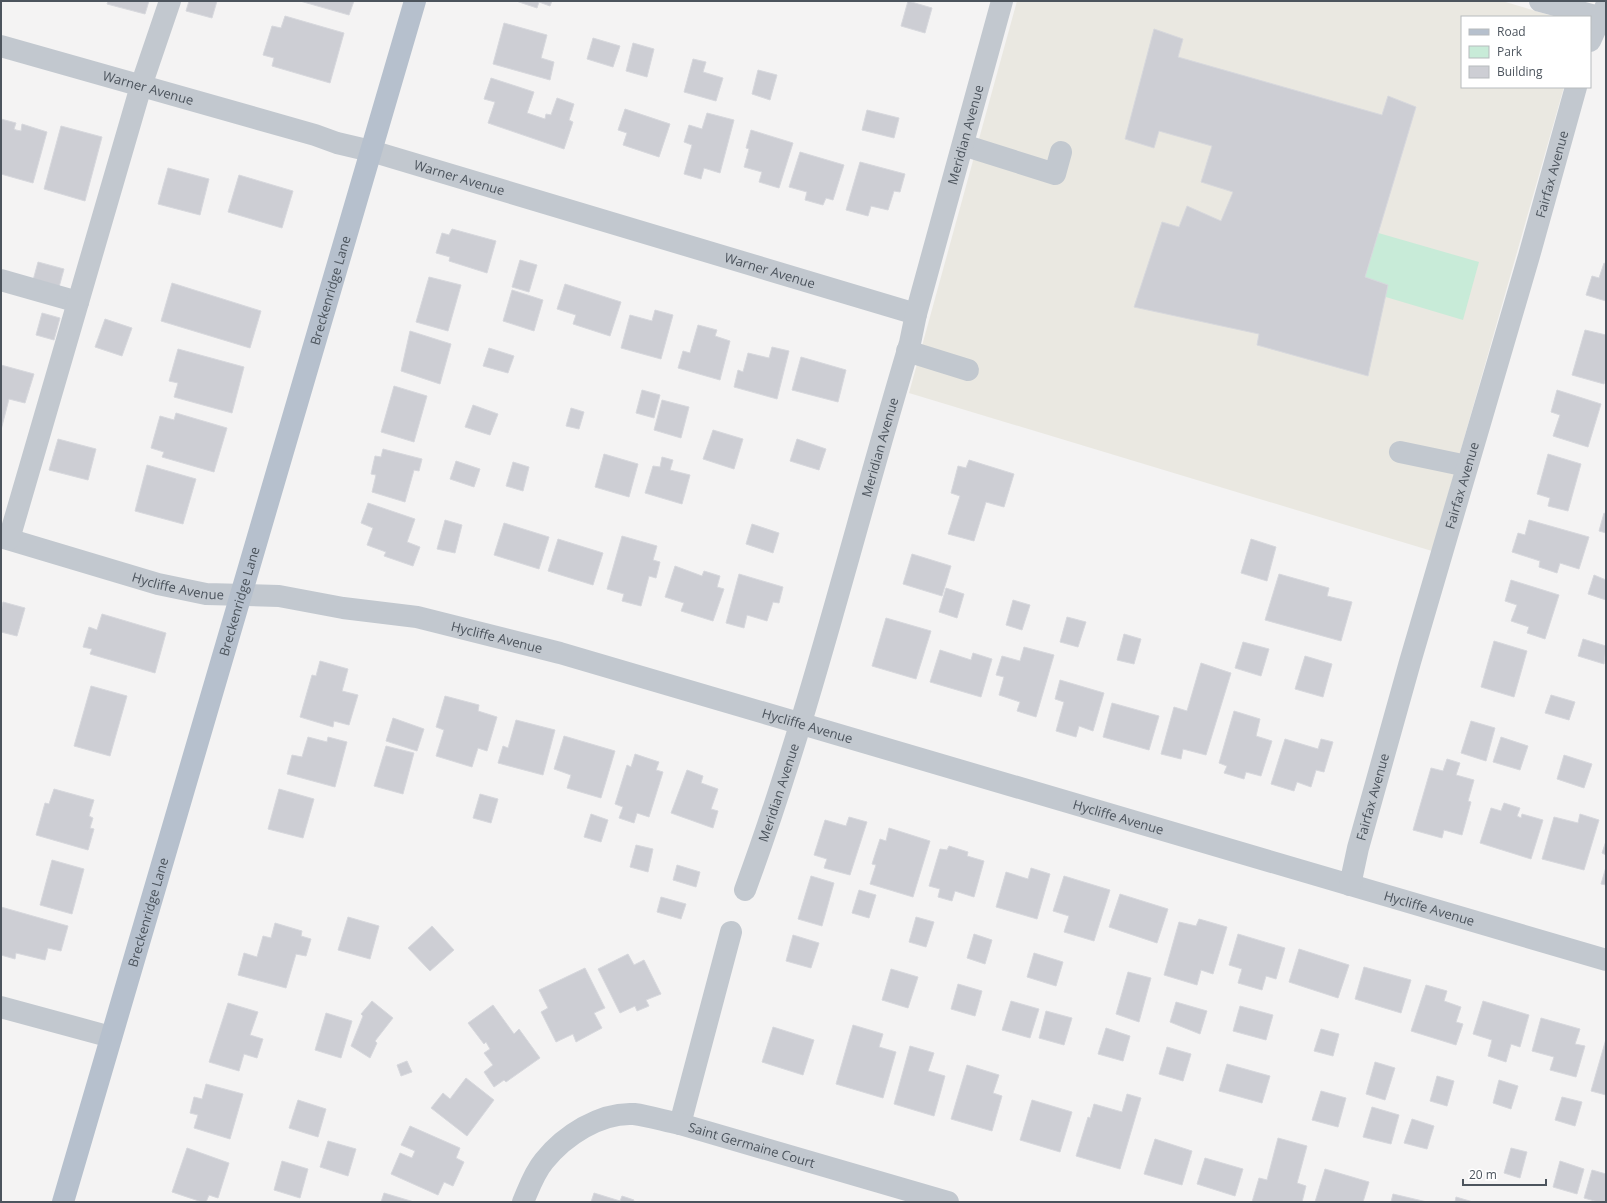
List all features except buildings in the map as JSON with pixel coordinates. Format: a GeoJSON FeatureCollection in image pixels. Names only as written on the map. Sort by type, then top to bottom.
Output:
{"type":"FeatureCollection","features":[{"type":"Feature","properties":{"kind":"main road","name":"Breckenridge Lane"},"geometry":{"type":"LineString","coordinates":[[63,1202],[415,1]]}},
{"type":"Feature","properties":{"kind":"street"},"geometry":{"type":"LineString","coordinates":[[5,538],[78,302],[141,86],[170,1]]}},
{"type":"Feature","properties":{"kind":"street","name":"Meridian Avenue"},"geometry":{"type":"LineString","coordinates":[[745,890],[762,843],[801,722],[907,351],[1002,1]]}},
{"type":"Feature","properties":{"kind":"street"},"geometry":{"type":"LineString","coordinates":[[1540,1],[1604,14],[1591,39]]}},
{"type":"Feature","properties":{"kind":"street","name":"Warner Avenue"},"geometry":{"type":"LineString","coordinates":[[1,46],[315,135],[337,143],[371,151],[916,314]]}},
{"type":"Feature","properties":{"kind":"street","name":"Fairfax Avenue"},"geometry":{"type":"LineString","coordinates":[[1350,884],[1358,848],[1467,466],[1529,256],[1576,88]]}},
{"type":"Feature","properties":{"kind":"street"},"geometry":{"type":"LineString","coordinates":[[963,145],[1055,174],[1061,152]]}},
{"type":"Feature","properties":{"kind":"street"},"geometry":{"type":"LineString","coordinates":[[1,280],[78,302]]}},
{"type":"Feature","properties":{"kind":"street"},"geometry":{"type":"LineString","coordinates":[[907,351],[968,370]]}},
{"type":"Feature","properties":{"kind":"street"},"geometry":{"type":"LineString","coordinates":[[1400,452],[1467,466]]}},
{"type":"Feature","properties":{"kind":"street","name":"Hycliffe Avenue"},"geometry":{"type":"LineString","coordinates":[[5,538],[158,584],[206,594],[279,596],[343,608],[417,617],[444,622],[560,653],[801,722],[1606,960]]}},
{"type":"Feature","properties":{"kind":"street"},"geometry":{"type":"LineString","coordinates":[[680,1124],[731,932]]}},
{"type":"Feature","properties":{"kind":"street"},"geometry":{"type":"LineString","coordinates":[[1,1007],[111,1036]]}},
{"type":"Feature","properties":{"kind":"street","name":"Saint Germaine Court"},"geometry":{"type":"LineString","coordinates":[[523,1202],[532,1181],[544,1161],[560,1145],[578,1131],[603,1120],[621,1115],[634,1114],[680,1124],[948,1202]]}},
{"type":"Feature","properties":{"kind":"shaded area"},"geometry":{"type":"Polygon","coordinates":[[[1017,1],[1502,1],[1553,16],[1461,16],[1461,88],[1564,88],[1432,551],[909,393],[1017,1]]]}},
{"type":"Feature","properties":{"kind":"green space"},"geometry":{"type":"Polygon","coordinates":[[[1375,232],[1479,262],[1463,320],[1359,289],[1375,232]]]}}]}
